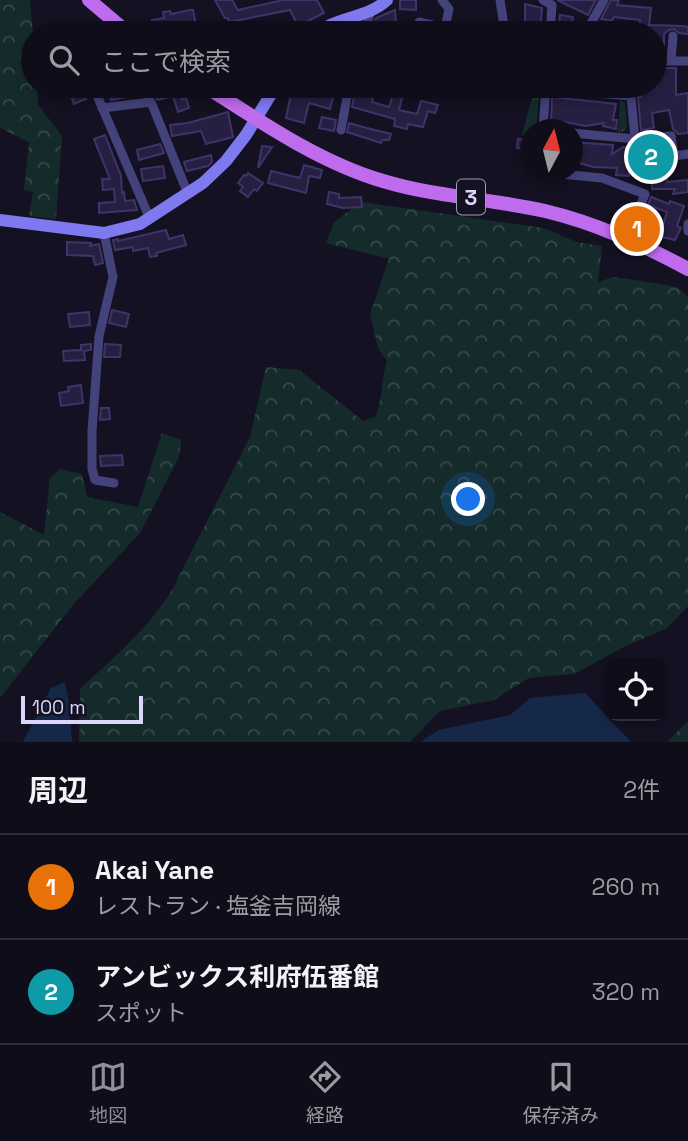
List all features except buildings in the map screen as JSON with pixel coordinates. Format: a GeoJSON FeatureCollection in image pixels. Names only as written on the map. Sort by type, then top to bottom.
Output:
{"type":"FeatureCollection","features":[{"type":"Feature","properties":{"kind":"main road"},"geometry":{"type":"LineString","coordinates":[[89,0],[114,21]]}},
{"type":"Feature","properties":{"kind":"main road","name":"3"},"geometry":{"type":"LineString","coordinates":[[224,98],[328,159],[382,181],[547,211],[627,238],[688,269]]}},
{"type":"Feature","properties":{"kind":"street"},"geometry":{"type":"LineString","coordinates":[[338,21],[371,11],[387,0]]}},
{"type":"Feature","properties":{"kind":"street"},"geometry":{"type":"LineString","coordinates":[[442,0],[449,9],[446,21]]}},
{"type":"Feature","properties":{"kind":"street"},"geometry":{"type":"LineString","coordinates":[[500,0],[503,21]]}},
{"type":"Feature","properties":{"kind":"street"},"geometry":{"type":"LineString","coordinates":[[543,0],[552,5],[551,21]]}},
{"type":"Feature","properties":{"kind":"street"},"geometry":{"type":"LineString","coordinates":[[592,21],[604,0]]}},
{"type":"Feature","properties":{"kind":"street"},"geometry":{"type":"LineString","coordinates":[[368,21],[371,11]]}},
{"type":"Feature","properties":{"kind":"street"},"geometry":{"type":"LineString","coordinates":[[671,60],[673,36]]}},
{"type":"Feature","properties":{"kind":"street"},"geometry":{"type":"LineString","coordinates":[[667,60],[688,61]]}},
{"type":"Feature","properties":{"kind":"street"},"geometry":{"type":"LineString","coordinates":[[98,98],[150,219]]}},
{"type":"Feature","properties":{"kind":"street"},"geometry":{"type":"LineString","coordinates":[[0,220],[104,233],[140,224],[188,194],[226,161],[269,98]]}},
{"type":"Feature","properties":{"kind":"street"},"geometry":{"type":"LineString","coordinates":[[341,130],[347,98]]}},
{"type":"Feature","properties":{"kind":"street"},"geometry":{"type":"LineString","coordinates":[[544,119],[545,98]]}},
{"type":"Feature","properties":{"kind":"street"},"geometry":{"type":"LineString","coordinates":[[631,98],[635,139]]}},
{"type":"Feature","properties":{"kind":"street"},"geometry":{"type":"LineString","coordinates":[[102,108],[151,102],[188,194]]}},
{"type":"Feature","properties":{"kind":"street"},"geometry":{"type":"LineString","coordinates":[[583,134],[635,139],[671,136],[674,156],[688,154]]}},
{"type":"Feature","properties":{"kind":"street"},"geometry":{"type":"LineString","coordinates":[[583,176],[602,178],[645,194],[627,238]]}},
{"type":"Feature","properties":{"kind":"street"},"geometry":{"type":"LineString","coordinates":[[688,224],[688,231]]}},
{"type":"Feature","properties":{"kind":"street"},"geometry":{"type":"LineString","coordinates":[[104,233],[113,277],[99,336],[92,427],[92,469],[95,480],[114,484]]}},
{"type":"Feature","properties":{"kind":"green space"},"geometry":{"type":"Polygon","coordinates":[[[0,0],[30,0],[32,21],[21,21],[21,98],[38,98],[38,105],[62,136],[56,219],[29,216],[33,192],[24,190],[29,142],[0,128],[0,0]]]}},
{"type":"Feature","properties":{"kind":"green space"},"geometry":{"type":"Polygon","coordinates":[[[532,98],[539,98],[537,119],[526,119],[532,98]]]}},
{"type":"Feature","properties":{"kind":"green space"},"geometry":{"type":"Polygon","coordinates":[[[620,100],[625,103],[627,128],[618,132],[620,100]]]}},
{"type":"Feature","properties":{"kind":"green space"},"geometry":{"type":"Polygon","coordinates":[[[362,202],[543,228],[577,242],[602,246],[598,282],[613,277],[677,287],[688,297],[688,606],[667,628],[574,674],[529,678],[494,700],[440,711],[410,742],[79,742],[80,689],[142,629],[173,588],[250,437],[266,367],[299,370],[363,421],[376,416],[387,361],[378,348],[370,314],[389,259],[326,243],[334,222],[362,202]]]}},
{"type":"Feature","properties":{"kind":"green space"},"geometry":{"type":"Polygon","coordinates":[[[162,433],[181,440],[179,457],[140,533],[73,605],[0,698],[0,512],[44,535],[50,478],[60,469],[82,474],[87,497],[138,507],[162,433]]]}},
{"type":"Feature","properties":{"kind":"green space"},"geometry":{"type":"Polygon","coordinates":[[[688,721],[688,742],[667,742],[688,721]]]}},
{"type":"Feature","properties":{"kind":"water"},"geometry":{"type":"Polygon","coordinates":[[[65,682],[72,742],[23,742],[51,688],[65,682]]]}},
{"type":"Feature","properties":{"kind":"water"},"geometry":{"type":"Polygon","coordinates":[[[585,693],[604,713],[604,721],[611,721],[631,742],[421,742],[438,730],[510,715],[530,698],[585,693]]]}},
{"type":"Feature","properties":{"kind":"place","name":"アンビックス利府伍番館"},"geometry":{"type":"Point","coordinates":[651,157]}},
{"type":"Feature","properties":{"kind":"place","name":"Akai Yane"},"geometry":{"type":"Point","coordinates":[637,229]}}]}
